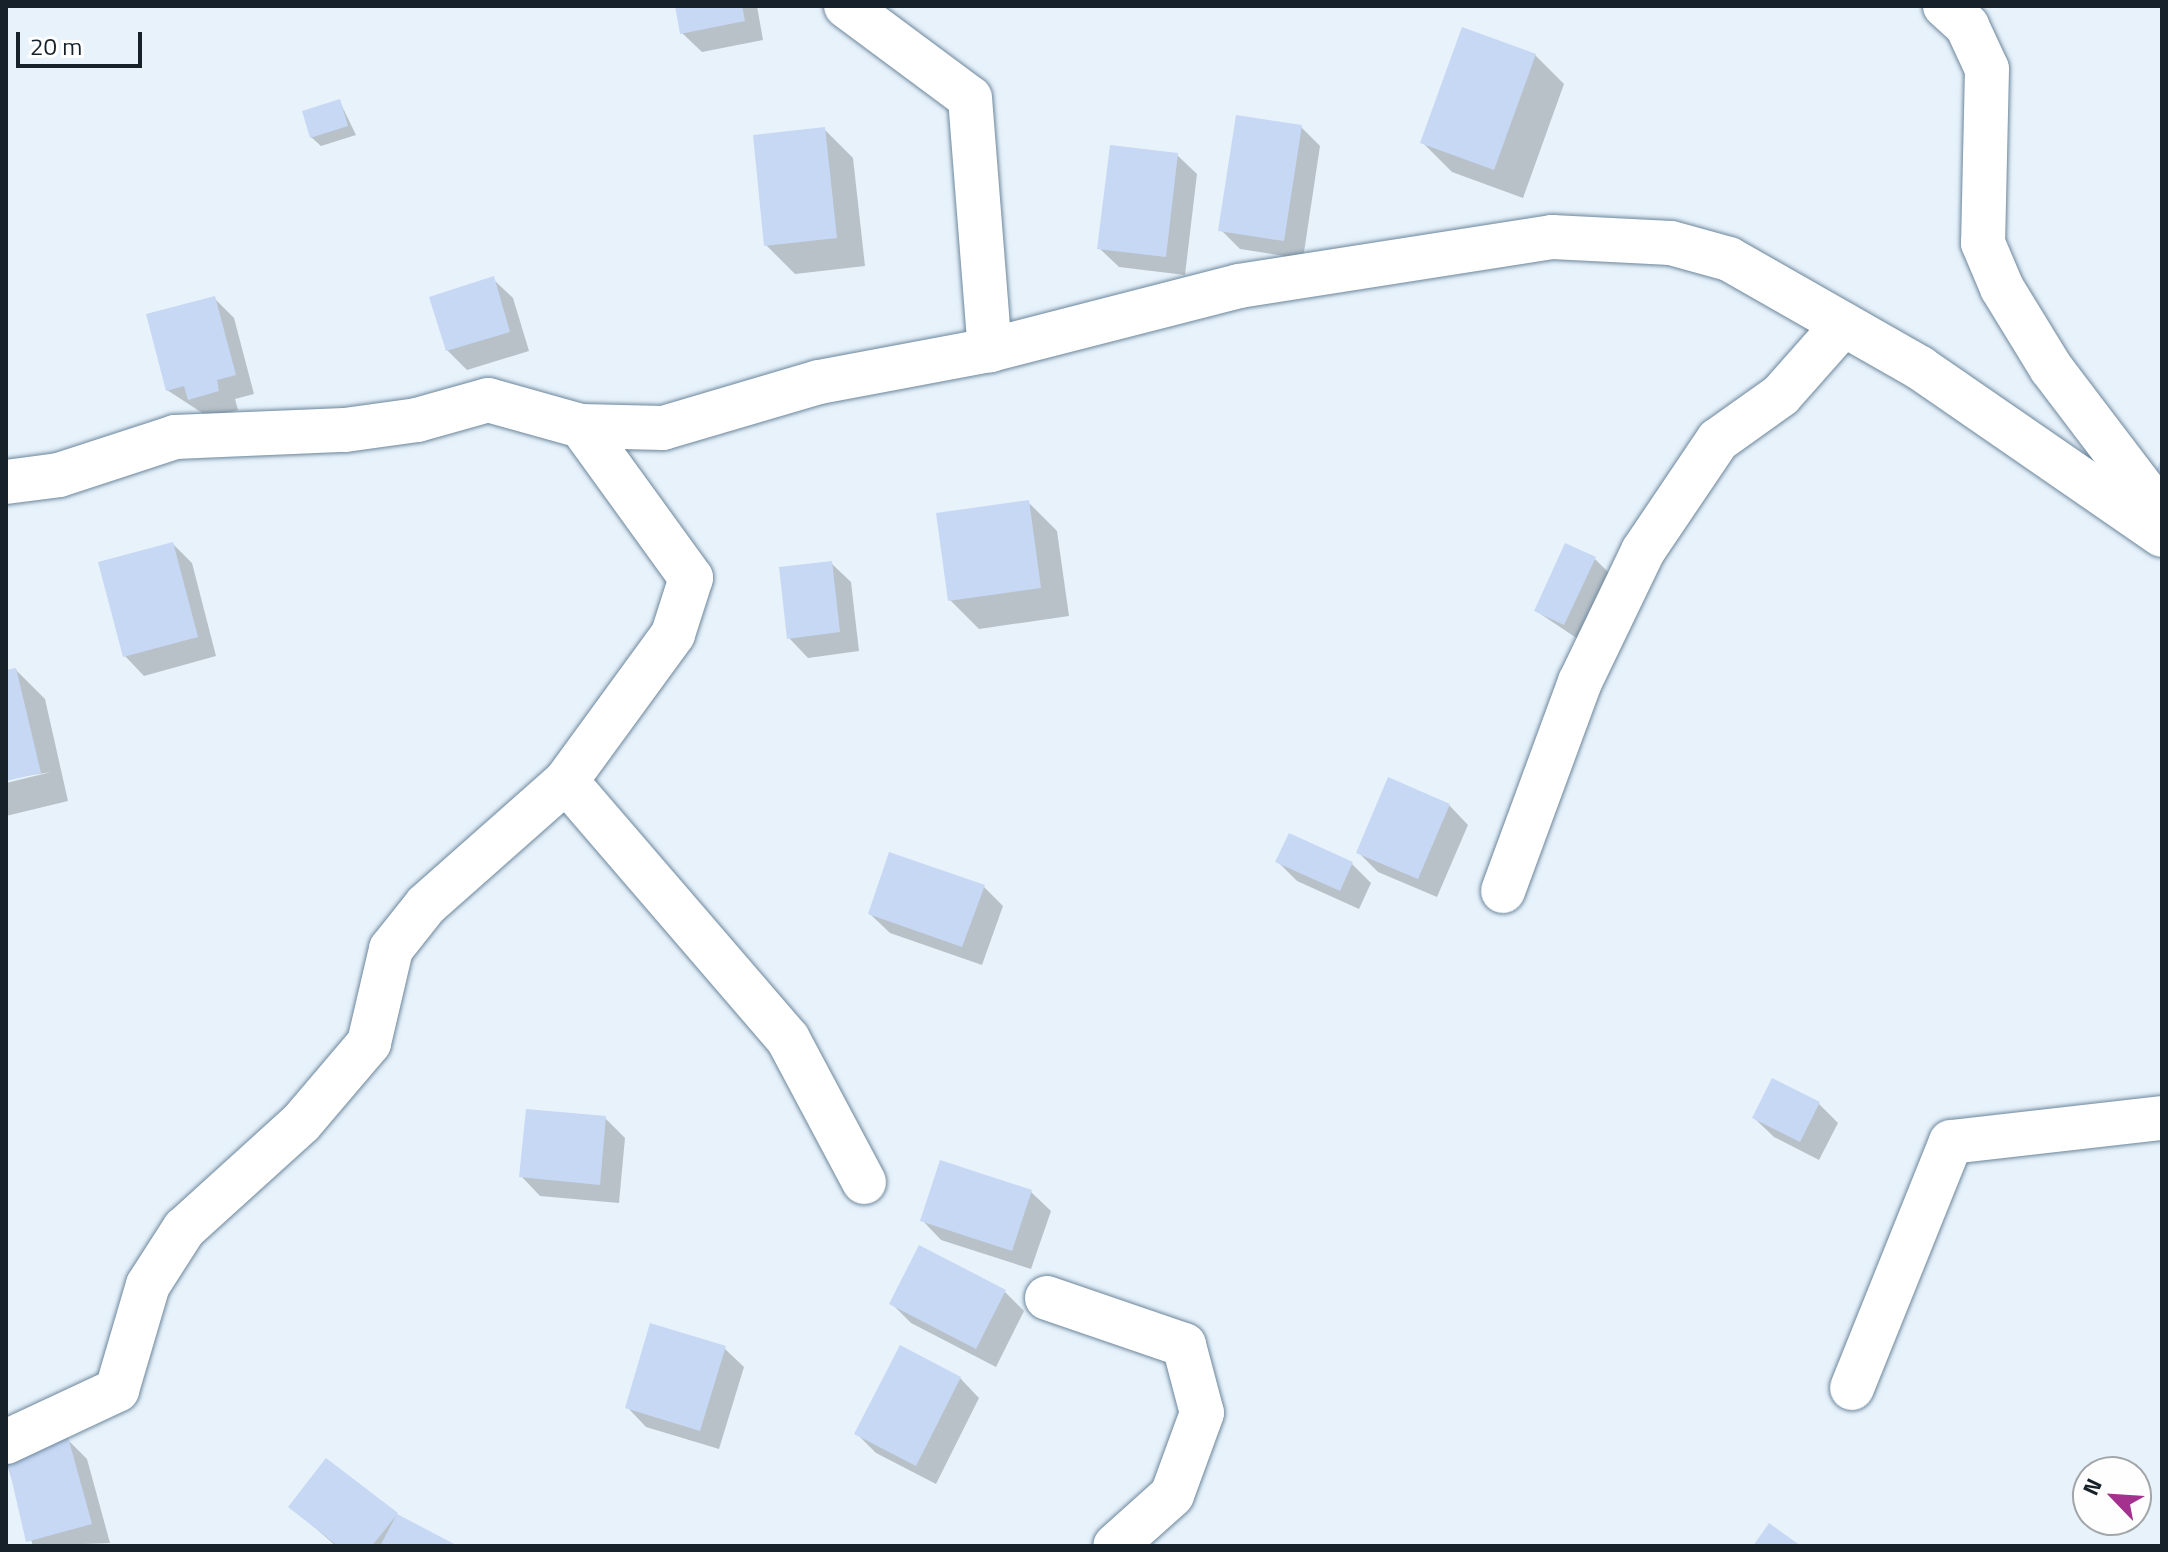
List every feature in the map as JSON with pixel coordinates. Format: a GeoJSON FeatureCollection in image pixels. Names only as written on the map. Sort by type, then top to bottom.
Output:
{"type":"FeatureCollection","features":[{"type":"Feature","properties":{"kind":"street"},"geometry":{"type":"LineString","coordinates":[[846,6],[970,98],[990,350]]}},
{"type":"Feature","properties":{"kind":"street"},"geometry":{"type":"LineString","coordinates":[[1945,6],[1967,26],[1987,69],[1983,243],[2002,288],[2051,368],[2162,514]]}},
{"type":"Feature","properties":{"kind":"street"},"geometry":{"type":"LineString","coordinates":[[6,482],[59,475],[175,437],[345,430],[417,420],[488,400],[581,426],[663,428],[819,382],[990,350],[1239,286],[1552,237],[1671,243],[1729,259],[1920,368],[2162,535]]}},
{"type":"Feature","properties":{"kind":"street"},"geometry":{"type":"LineString","coordinates":[[1503,891],[1580,682],[1643,551],[1718,440],[1781,395],[1843,325]]}},
{"type":"Feature","properties":{"kind":"street"},"geometry":{"type":"LineString","coordinates":[[6,1442],[117,1390],[148,1285],[184,1229],[301,1123],[369,1043],[391,949],[426,905],[566,781],[673,634],[691,578],[581,426]]}},
{"type":"Feature","properties":{"kind":"street"},"geometry":{"type":"LineString","coordinates":[[566,781],[788,1039],[864,1182]]}},
{"type":"Feature","properties":{"kind":"street"},"geometry":{"type":"LineString","coordinates":[[1852,1388],[1951,1142],[2162,1118]]}},
{"type":"Feature","properties":{"kind":"street"},"geometry":{"type":"LineString","coordinates":[[1047,1298],[1184,1345],[1202,1413],[1172,1495],[1115,1546]]}},
{"type":"Feature","properties":{"kind":"building"},"geometry":{"type":"Polygon","coordinates":[[[675,6],[742,6],[745,21],[680,34],[675,6]]]}},
{"type":"Feature","properties":{"kind":"building"},"geometry":{"type":"Polygon","coordinates":[[[1462,27],[1536,54],[1494,170],[1420,143],[1462,27]]]}},
{"type":"Feature","properties":{"kind":"building"},"geometry":{"type":"Polygon","coordinates":[[[340,99],[348,126],[310,138],[302,111],[340,99]]]}},
{"type":"Feature","properties":{"kind":"building"},"geometry":{"type":"Polygon","coordinates":[[[1236,115],[1302,125],[1284,241],[1218,231],[1236,115]]]}},
{"type":"Feature","properties":{"kind":"building"},"geometry":{"type":"Polygon","coordinates":[[[825,127],[837,238],[764,246],[753,135],[825,127]]]}},
{"type":"Feature","properties":{"kind":"building"},"geometry":{"type":"Polygon","coordinates":[[[1110,145],[1178,153],[1166,257],[1097,249],[1110,145]]]}},
{"type":"Feature","properties":{"kind":"building"},"geometry":{"type":"Polygon","coordinates":[[[494,276],[510,332],[446,351],[429,297],[494,276]]]}},
{"type":"Feature","properties":{"kind":"building"},"geometry":{"type":"Polygon","coordinates":[[[215,296],[236,375],[217,380],[219,391],[188,400],[184,386],[166,391],[146,314],[215,296]]]}},
{"type":"Feature","properties":{"kind":"building"},"geometry":{"type":"Polygon","coordinates":[[[2162,457],[2162,477],[2155,473],[2162,457]]]}},
{"type":"Feature","properties":{"kind":"building"},"geometry":{"type":"Polygon","coordinates":[[[1029,500],[1041,588],[948,601],[936,513],[1029,500]]]}},
{"type":"Feature","properties":{"kind":"building"},"geometry":{"type":"Polygon","coordinates":[[[173,542],[198,637],[123,657],[98,562],[173,542]]]}},
{"type":"Feature","properties":{"kind":"building"},"geometry":{"type":"Polygon","coordinates":[[[1565,543],[1596,557],[1564,625],[1534,611],[1565,543]]]}},
{"type":"Feature","properties":{"kind":"building"},"geometry":{"type":"Polygon","coordinates":[[[832,561],[840,632],[787,639],[779,567],[832,561]]]}},
{"type":"Feature","properties":{"kind":"building"},"geometry":{"type":"Polygon","coordinates":[[[16,668],[41,773],[6,781],[6,670],[16,668]]]}},
{"type":"Feature","properties":{"kind":"building"},"geometry":{"type":"Polygon","coordinates":[[[1388,777],[1450,804],[1418,879],[1356,853],[1388,777]]]}},
{"type":"Feature","properties":{"kind":"building"},"geometry":{"type":"Polygon","coordinates":[[[1289,833],[1353,862],[1340,891],[1275,862],[1289,833]]]}},
{"type":"Feature","properties":{"kind":"building"},"geometry":{"type":"Polygon","coordinates":[[[889,852],[985,885],[962,947],[868,914],[889,852]]]}},
{"type":"Feature","properties":{"kind":"building"},"geometry":{"type":"Polygon","coordinates":[[[1772,1078],[1820,1102],[1800,1142],[1752,1118],[1772,1078]]]}},
{"type":"Feature","properties":{"kind":"building"},"geometry":{"type":"Polygon","coordinates":[[[526,1109],[606,1116],[600,1185],[519,1177],[526,1109]]]}},
{"type":"Feature","properties":{"kind":"building"},"geometry":{"type":"Polygon","coordinates":[[[940,1160],[1032,1190],[1012,1251],[920,1221],[940,1160]]]}},
{"type":"Feature","properties":{"kind":"building"},"geometry":{"type":"Polygon","coordinates":[[[919,1245],[1006,1290],[976,1349],[889,1304],[919,1245]]]}},
{"type":"Feature","properties":{"kind":"building"},"geometry":{"type":"Polygon","coordinates":[[[650,1323],[726,1346],[700,1431],[625,1408],[650,1323]]]}},
{"type":"Feature","properties":{"kind":"building"},"geometry":{"type":"Polygon","coordinates":[[[900,1345],[961,1377],[916,1466],[854,1434],[900,1345]]]}},
{"type":"Feature","properties":{"kind":"building"},"geometry":{"type":"Polygon","coordinates":[[[68,1437],[92,1524],[26,1542],[6,1455],[68,1437]]]}},
{"type":"Feature","properties":{"kind":"building"},"geometry":{"type":"Polygon","coordinates":[[[326,1458],[398,1513],[372,1546],[338,1546],[288,1507],[326,1458]]]}},
{"type":"Feature","properties":{"kind":"building"},"geometry":{"type":"Polygon","coordinates":[[[397,1514],[458,1546],[380,1546],[397,1514]]]}},
{"type":"Feature","properties":{"kind":"building"},"geometry":{"type":"Polygon","coordinates":[[[1769,1523],[1801,1546],[1753,1546],[1769,1523]]]}}]}
